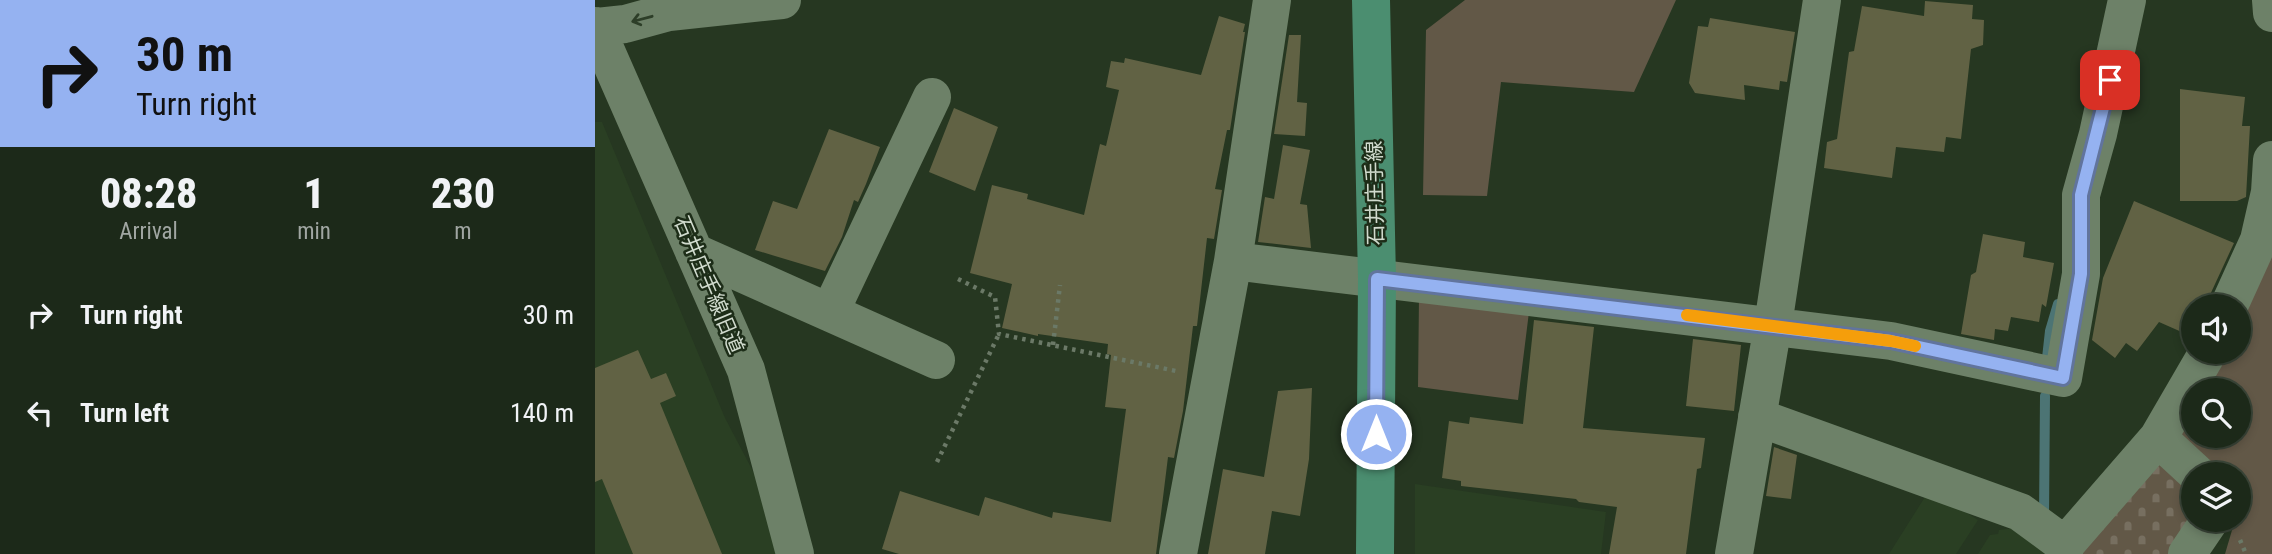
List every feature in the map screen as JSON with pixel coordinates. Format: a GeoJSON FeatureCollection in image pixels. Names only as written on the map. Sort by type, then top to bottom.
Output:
{"type":"FeatureCollection","features":[{"type":"Feature","properties":{"kind":"main road","name":"石井庄手線"},"geometry":{"type":"LineString","coordinates":[[1371,0],[1377,279],[1375,554]]}},
{"type":"Feature","properties":{"kind":"street"},"geometry":{"type":"LineString","coordinates":[[595,27],[625,24],[669,12],[782,0]]}},
{"type":"Feature","properties":{"kind":"street"},"geometry":{"type":"LineString","coordinates":[[1178,554],[1233,261],[1272,0]]}},
{"type":"Feature","properties":{"kind":"street"},"geometry":{"type":"LineString","coordinates":[[1734,554],[1773,325],[1822,0]]}},
{"type":"Feature","properties":{"kind":"street"},"geometry":{"type":"LineString","coordinates":[[1233,261],[1891,341],[2063,378],[2081,274],[2081,195],[2098,134],[2127,0]]}},
{"type":"Feature","properties":{"kind":"street"},"geometry":{"type":"LineString","coordinates":[[2271,0],[2272,13]]}},
{"type":"Feature","properties":{"kind":"street","name":"石井庄手線旧道"},"geometry":{"type":"LineString","coordinates":[[595,27],[746,370],[795,554]]}},
{"type":"Feature","properties":{"kind":"street"},"geometry":{"type":"LineString","coordinates":[[830,312],[932,97]]}},
{"type":"Feature","properties":{"kind":"street"},"geometry":{"type":"LineString","coordinates":[[2234,294],[2259,240],[2270,192],[2272,160]]}},
{"type":"Feature","properties":{"kind":"street"},"geometry":{"type":"LineString","coordinates":[[694,252],[936,360]]}},
{"type":"Feature","properties":{"kind":"street"},"geometry":{"type":"LineString","coordinates":[[1757,417],[2020,512],[2064,550],[2158,438],[2201,364]]}},
{"type":"Feature","properties":{"kind":"street"},"geometry":{"type":"LineString","coordinates":[[2158,438],[2184,462]]}},
{"type":"Feature","properties":{"kind":"street"},"geometry":{"type":"LineString","coordinates":[[2187,554],[2202,532]]}},
{"type":"Feature","properties":{"kind":"path"},"geometry":{"type":"LineString","coordinates":[[937,462],[999,334],[995,297],[958,279]]}},
{"type":"Feature","properties":{"kind":"path"},"geometry":{"type":"LineString","coordinates":[[1053,345],[1061,285]]}},
{"type":"Feature","properties":{"kind":"path"},"geometry":{"type":"LineString","coordinates":[[999,334],[1211,378]]}},
{"type":"Feature","properties":{"kind":"shaded area"},"geometry":{"type":"Polygon","coordinates":[[[595,122],[602,122],[725,418],[767,498],[784,554],[595,554],[595,122]]]}},
{"type":"Feature","properties":{"kind":"shaded area"},"geometry":{"type":"Polygon","coordinates":[[[1415,484],[1606,512],[1601,554],[1415,554],[1415,484]]]}},
{"type":"Feature","properties":{"kind":"shaded area"},"geometry":{"type":"Polygon","coordinates":[[[1930,489],[1978,520],[1956,554],[1889,554],[1930,489]]]}},
{"type":"Feature","properties":{"kind":"shaded area"},"geometry":{"type":"Polygon","coordinates":[[[2023,527],[2050,554],[1978,554],[1990,535],[1998,534],[1999,530],[2023,527]]]}},
{"type":"Feature","properties":{"kind":"green space"},"geometry":{"type":"Polygon","coordinates":[[[1465,0],[1676,0],[1634,92],[1501,82],[1487,196],[1423,195],[1426,30],[1465,0]]]}},
{"type":"Feature","properties":{"kind":"green space"},"geometry":{"type":"Polygon","coordinates":[[[2272,236],[2272,554],[2225,554],[2231,532],[2251,532],[2251,462],[2198,462],[2184,448],[2251,448],[2251,378],[2202,378],[2210,364],[2251,364],[2251,294],[2245,294],[2272,236]]]}},
{"type":"Feature","properties":{"kind":"green space"},"geometry":{"type":"Polygon","coordinates":[[[1419,296],[1530,304],[1518,400],[1418,387],[1419,296]]]}},
{"type":"Feature","properties":{"kind":"green space"},"geometry":{"type":"Polygon","coordinates":[[[2181,415],[2181,445],[2170,433],[2181,415]]]}},
{"type":"Feature","properties":{"kind":"green space"},"geometry":{"type":"Polygon","coordinates":[[[2157,445],[2181,466],[2181,532],[2189,532],[2182,554],[2072,554],[2157,445]]]}},
{"type":"Feature","properties":{"kind":"building"},"geometry":{"type":"Polygon","coordinates":[[[1925,1],[1973,5],[1972,19],[1984,20],[1983,45],[1971,49],[1961,139],[1946,137],[1944,152],[1896,147],[1892,178],[1824,168],[1827,142],[1837,139],[1849,52],[1854,51],[1862,6],[1924,16],[1925,1]]]}},
{"type":"Feature","properties":{"kind":"building"},"geometry":{"type":"Polygon","coordinates":[[[1219,16],[1245,24],[1245,32],[1230,130],[1227,130],[1215,189],[1222,190],[1214,239],[1207,238],[1197,326],[1193,326],[1183,411],[1174,458],[1168,457],[1156,554],[899,554],[882,549],[900,491],[979,516],[985,497],[1052,518],[1053,512],[1111,522],[1126,409],[1105,407],[1111,355],[1107,354],[1108,344],[1038,336],[1002,328],[1012,284],[970,273],[992,185],[1028,194],[1027,199],[1084,215],[1100,144],[1106,146],[1119,90],[1106,87],[1111,61],[1124,63],[1125,58],[1201,75],[1219,16]]]}},
{"type":"Feature","properties":{"kind":"building"},"geometry":{"type":"Polygon","coordinates":[[[1710,18],[1795,32],[1787,82],[1780,81],[1779,90],[1744,85],[1745,100],[1695,93],[1689,83],[1698,26],[1708,27],[1710,18]]]}},
{"type":"Feature","properties":{"kind":"building"},"geometry":{"type":"Polygon","coordinates":[[[1289,35],[1301,35],[1297,102],[1307,103],[1305,136],[1274,134],[1289,35]]]}},
{"type":"Feature","properties":{"kind":"building"},"geometry":{"type":"Polygon","coordinates":[[[2180,89],[2245,97],[2242,126],[2250,126],[2246,197],[2237,201],[2180,201],[2180,89]]]}},
{"type":"Feature","properties":{"kind":"building"},"geometry":{"type":"Polygon","coordinates":[[[954,108],[998,127],[975,191],[929,172],[954,108]]]}},
{"type":"Feature","properties":{"kind":"building"},"geometry":{"type":"Polygon","coordinates":[[[829,129],[880,147],[858,202],[854,200],[842,237],[825,271],[755,250],[773,201],[797,209],[829,129]]]}},
{"type":"Feature","properties":{"kind":"building"},"geometry":{"type":"Polygon","coordinates":[[[1283,145],[1310,150],[1300,204],[1307,205],[1311,248],[1258,242],[1265,197],[1274,199],[1283,145]]]}},
{"type":"Feature","properties":{"kind":"building"},"geometry":{"type":"Polygon","coordinates":[[[2134,201],[2234,243],[2210,294],[2181,294],[2181,332],[2159,322],[2137,351],[2126,343],[2115,358],[2092,340],[2103,278],[2134,201]]]}},
{"type":"Feature","properties":{"kind":"building"},"geometry":{"type":"Polygon","coordinates":[[[1983,234],[2025,242],[2023,257],[2054,263],[2046,307],[2042,304],[2039,322],[2011,317],[2008,331],[1995,329],[1994,340],[1961,334],[1971,275],[1976,272],[1983,234]]]}},
{"type":"Feature","properties":{"kind":"building"},"geometry":{"type":"Polygon","coordinates":[[[1534,320],[1594,327],[1583,428],[1705,438],[1701,468],[1697,469],[1686,554],[1609,554],[1617,507],[1579,502],[1576,499],[1461,486],[1461,481],[1442,478],[1449,421],[1469,424],[1470,417],[1523,424],[1534,320]]]}},
{"type":"Feature","properties":{"kind":"building"},"geometry":{"type":"Polygon","coordinates":[[[1693,339],[1741,345],[1734,411],[1686,406],[1693,339]]]}},
{"type":"Feature","properties":{"kind":"building"},"geometry":{"type":"Polygon","coordinates":[[[638,350],[651,379],[666,373],[676,396],[660,403],[722,554],[633,554],[602,479],[595,482],[595,368],[638,350]]]}},
{"type":"Feature","properties":{"kind":"building"},"geometry":{"type":"Polygon","coordinates":[[[1312,388],[1309,459],[1300,516],[1272,511],[1265,554],[1208,554],[1223,469],[1264,477],[1278,391],[1312,388]]]}},
{"type":"Feature","properties":{"kind":"building"},"geometry":{"type":"Polygon","coordinates":[[[1774,447],[1797,455],[1791,499],[1766,496],[1774,447]]]}},
{"type":"Feature","properties":{"kind":"waterway"},"geometry":{"type":"LineString","coordinates":[[2046,367],[2050,331],[2058,304]]}},
{"type":"Feature","properties":{"kind":"waterway"},"geometry":{"type":"LineString","coordinates":[[2044,519],[2045,396]]}},
{"type":"Feature","properties":{"kind":"slow traffic"},"geometry":{"type":"LineString","coordinates":[[1687,315],[1915,346]]}},
{"type":"Feature","properties":{"kind":"route"},"geometry":{"type":"LineString","coordinates":[[1376,434],[1377,279],[1891,341],[2063,378],[2081,274],[2081,195],[2110,80]]}}]}
